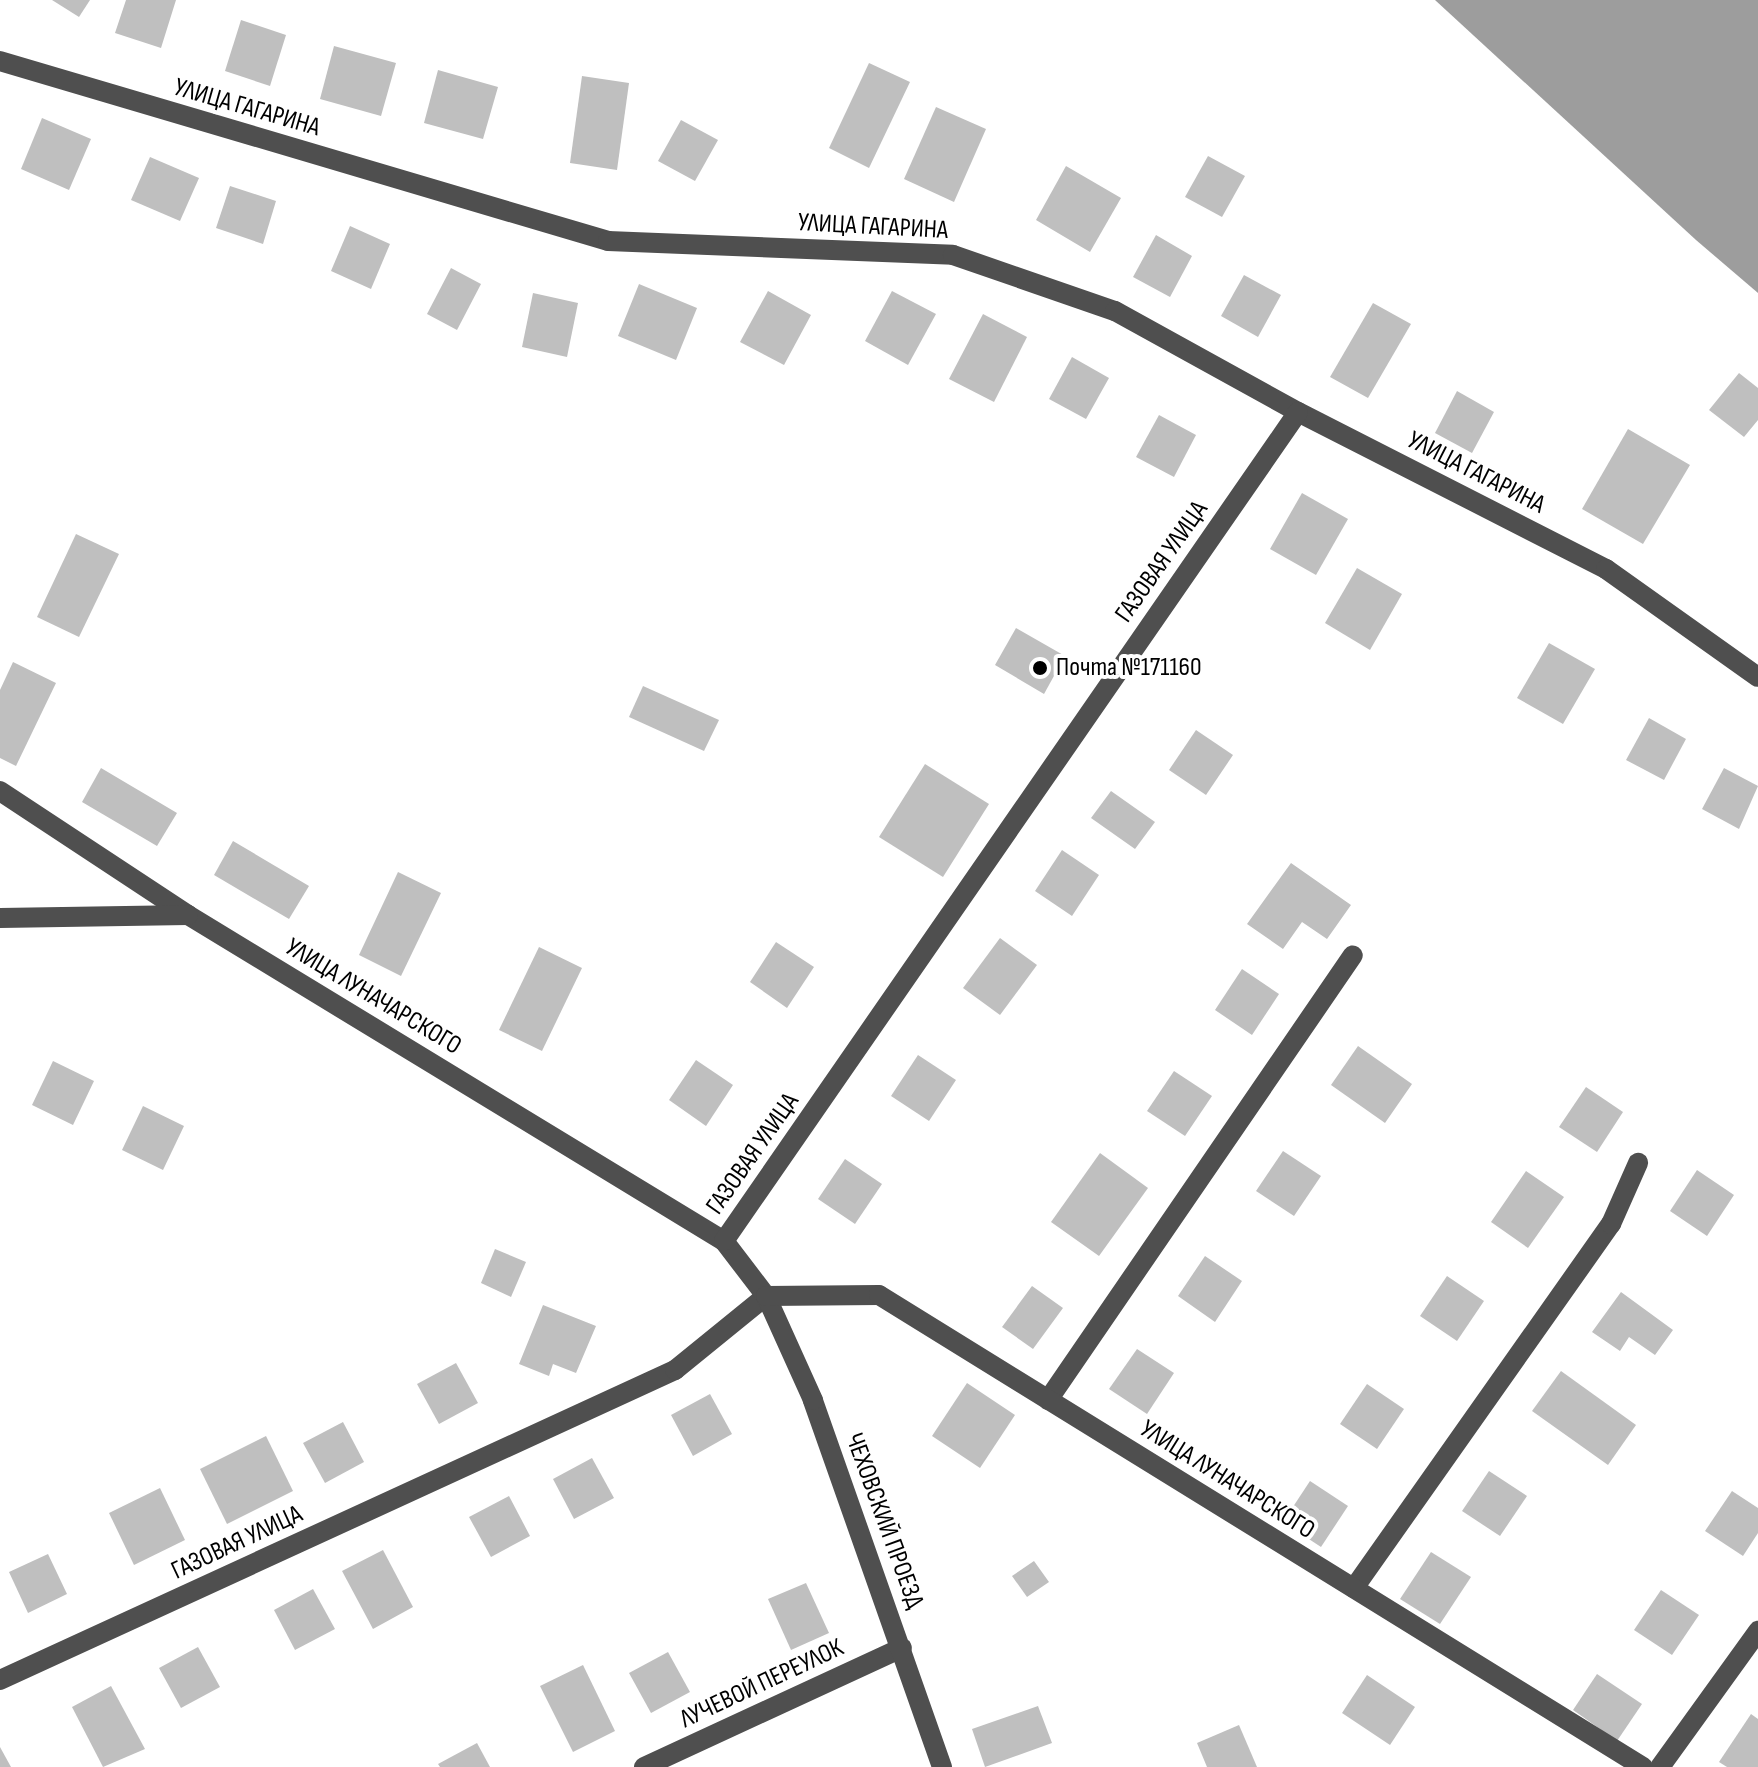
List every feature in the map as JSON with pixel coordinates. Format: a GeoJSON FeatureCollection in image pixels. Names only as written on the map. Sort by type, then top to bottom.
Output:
{"type":"FeatureCollection","features":[{"type":"Feature","properties":{"kind":"street","name":"УЛИЦА ГАГАРИНА"},"geometry":{"type":"LineString","coordinates":[[0,61],[608,241],[953,255],[1115,311],[1298,412],[1606,569],[1758,677]]}},
{"type":"Feature","properties":{"kind":"street","name":"ГАЗОВАЯ УЛИЦА"},"geometry":{"type":"LineString","coordinates":[[0,1680],[675,1370],[766,1296],[724,1241],[1298,412]]}},
{"type":"Feature","properties":{"kind":"street","name":"УЛИЦА ЛУНАЧАРСКОГО"},"geometry":{"type":"LineString","coordinates":[[0,791],[188,915],[724,1241]]}},
{"type":"Feature","properties":{"kind":"street"},"geometry":{"type":"LineString","coordinates":[[0,918],[188,915]]}},
{"type":"Feature","properties":{"kind":"street"},"geometry":{"type":"LineString","coordinates":[[1048,1400],[1353,955]]}},
{"type":"Feature","properties":{"kind":"street"},"geometry":{"type":"LineString","coordinates":[[1354,1588],[1611,1224],[1638,1163]]}},
{"type":"Feature","properties":{"kind":"street","name":"УЛИЦА ЛУНАЧАРСКОГО"},"geometry":{"type":"LineString","coordinates":[[766,1296],[879,1295],[1643,1767]]}},
{"type":"Feature","properties":{"kind":"street","name":"ЧЕХОВСКИЙ ПРОЕЗД"},"geometry":{"type":"LineString","coordinates":[[766,1296],[813,1400],[942,1767]]}},
{"type":"Feature","properties":{"kind":"street"},"geometry":{"type":"LineString","coordinates":[[1660,1767],[1758,1631]]}},
{"type":"Feature","properties":{"kind":"street","name":"ЛУЧЕВОЙ ПЕРЕУЛОК"},"geometry":{"type":"LineString","coordinates":[[644,1767],[902,1648]]}},
{"type":"Feature","properties":{"kind":"shaded area"},"geometry":{"type":"Polygon","coordinates":[[[1435,0],[1758,0],[1758,293],[1696,240],[1435,0]]]}},
{"type":"Feature","properties":{"kind":"building"},"geometry":{"type":"Polygon","coordinates":[[[52,0],[90,0],[79,17],[52,0]]]}},
{"type":"Feature","properties":{"kind":"building"},"geometry":{"type":"Polygon","coordinates":[[[126,0],[176,0],[161,48],[115,33],[126,0]]]}},
{"type":"Feature","properties":{"kind":"building"},"geometry":{"type":"Polygon","coordinates":[[[241,20],[286,35],[270,86],[225,71],[241,20]]]}},
{"type":"Feature","properties":{"kind":"building"},"geometry":{"type":"Polygon","coordinates":[[[334,46],[396,63],[381,116],[320,99],[334,46]]]}},
{"type":"Feature","properties":{"kind":"building"},"geometry":{"type":"Polygon","coordinates":[[[869,63],[910,82],[869,168],[829,148],[869,63]]]}},
{"type":"Feature","properties":{"kind":"building"},"geometry":{"type":"Polygon","coordinates":[[[438,70],[498,87],[483,139],[424,123],[438,70]]]}},
{"type":"Feature","properties":{"kind":"building"},"geometry":{"type":"Polygon","coordinates":[[[582,76],[629,83],[617,170],[570,163],[582,76]]]}},
{"type":"Feature","properties":{"kind":"building"},"geometry":{"type":"Polygon","coordinates":[[[936,107],[986,129],[954,202],[904,179],[936,107]]]}},
{"type":"Feature","properties":{"kind":"building"},"geometry":{"type":"Polygon","coordinates":[[[42,118],[91,139],[69,190],[21,169],[42,118]]]}},
{"type":"Feature","properties":{"kind":"building"},"geometry":{"type":"Polygon","coordinates":[[[681,120],[718,140],[695,181],[658,161],[681,120]]]}},
{"type":"Feature","properties":{"kind":"building"},"geometry":{"type":"Polygon","coordinates":[[[1208,156],[1245,176],[1222,217],[1185,197],[1208,156]]]}},
{"type":"Feature","properties":{"kind":"building"},"geometry":{"type":"Polygon","coordinates":[[[150,157],[199,178],[180,221],[131,200],[150,157]]]}},
{"type":"Feature","properties":{"kind":"building"},"geometry":{"type":"Polygon","coordinates":[[[1066,166],[1121,198],[1090,252],[1036,220],[1066,166]]]}},
{"type":"Feature","properties":{"kind":"building"},"geometry":{"type":"Polygon","coordinates":[[[230,186],[276,201],[263,244],[216,228],[230,186]]]}},
{"type":"Feature","properties":{"kind":"building"},"geometry":{"type":"Polygon","coordinates":[[[350,226],[390,244],[371,289],[331,271],[350,226]]]}},
{"type":"Feature","properties":{"kind":"building"},"geometry":{"type":"Polygon","coordinates":[[[1156,235],[1192,256],[1170,297],[1133,277],[1156,235]]]}},
{"type":"Feature","properties":{"kind":"building"},"geometry":{"type":"Polygon","coordinates":[[[451,268],[481,284],[457,330],[427,314],[451,268]]]}},
{"type":"Feature","properties":{"kind":"building"},"geometry":{"type":"Polygon","coordinates":[[[1244,275],[1281,295],[1258,337],[1221,316],[1244,275]]]}},
{"type":"Feature","properties":{"kind":"building"},"geometry":{"type":"Polygon","coordinates":[[[639,284],[697,308],[676,360],[618,336],[639,284]]]}},
{"type":"Feature","properties":{"kind":"building"},"geometry":{"type":"Polygon","coordinates":[[[768,291],[811,315],[784,365],[740,342],[768,291]]]}},
{"type":"Feature","properties":{"kind":"building"},"geometry":{"type":"Polygon","coordinates":[[[892,291],[936,314],[908,365],[865,341],[892,291]]]}},
{"type":"Feature","properties":{"kind":"building"},"geometry":{"type":"Polygon","coordinates":[[[533,293],[578,303],[567,357],[522,347],[533,293]]]}},
{"type":"Feature","properties":{"kind":"building"},"geometry":{"type":"Polygon","coordinates":[[[1373,303],[1411,324],[1368,398],[1330,377],[1373,303]]]}},
{"type":"Feature","properties":{"kind":"building"},"geometry":{"type":"Polygon","coordinates":[[[983,314],[1027,337],[994,402],[949,379],[983,314]]]}},
{"type":"Feature","properties":{"kind":"building"},"geometry":{"type":"Polygon","coordinates":[[[1072,357],[1109,378],[1086,419],[1049,399],[1072,357]]]}},
{"type":"Feature","properties":{"kind":"building"},"geometry":{"type":"Polygon","coordinates":[[[1739,373],[1758,388],[1758,420],[1744,437],[1709,410],[1739,373]]]}},
{"type":"Feature","properties":{"kind":"building"},"geometry":{"type":"Polygon","coordinates":[[[1457,391],[1494,412],[1472,453],[1435,433],[1457,391]]]}},
{"type":"Feature","properties":{"kind":"building"},"geometry":{"type":"Polygon","coordinates":[[[1159,415],[1196,435],[1174,477],[1136,457],[1159,415]]]}},
{"type":"Feature","properties":{"kind":"building"},"geometry":{"type":"Polygon","coordinates":[[[1628,429],[1690,465],[1643,544],[1582,509],[1628,429]]]}},
{"type":"Feature","properties":{"kind":"building"},"geometry":{"type":"Polygon","coordinates":[[[1302,493],[1348,519],[1316,575],[1270,549],[1302,493]]]}},
{"type":"Feature","properties":{"kind":"building"},"geometry":{"type":"Polygon","coordinates":[[[76,534],[119,554],[79,637],[37,617],[76,534]]]}},
{"type":"Feature","properties":{"kind":"building"},"geometry":{"type":"Polygon","coordinates":[[[1357,568],[1402,594],[1370,650],[1325,623],[1357,568]]]}},
{"type":"Feature","properties":{"kind":"building"},"geometry":{"type":"Polygon","coordinates":[[[1016,628],[1065,656],[1044,694],[995,665],[1016,628]]]}},
{"type":"Feature","properties":{"kind":"building"},"geometry":{"type":"Polygon","coordinates":[[[1549,643],[1595,669],[1563,724],[1517,698],[1549,643]]]}},
{"type":"Feature","properties":{"kind":"building"},"geometry":{"type":"Polygon","coordinates":[[[13,662],[56,683],[16,766],[0,758],[0,690],[13,662]]]}},
{"type":"Feature","properties":{"kind":"building"},"geometry":{"type":"Polygon","coordinates":[[[643,686],[719,720],[704,751],[629,717],[643,686]]]}},
{"type":"Feature","properties":{"kind":"building"},"geometry":{"type":"Polygon","coordinates":[[[1649,718],[1686,739],[1664,780],[1626,760],[1649,718]]]}},
{"type":"Feature","properties":{"kind":"building"},"geometry":{"type":"Polygon","coordinates":[[[1196,730],[1233,755],[1206,795],[1169,770],[1196,730]]]}},
{"type":"Feature","properties":{"kind":"building"},"geometry":{"type":"Polygon","coordinates":[[[925,764],[989,804],[943,877],[879,837],[925,764]]]}},
{"type":"Feature","properties":{"kind":"building"},"geometry":{"type":"Polygon","coordinates":[[[101,768],[177,813],[157,846],[82,802],[101,768]]]}},
{"type":"Feature","properties":{"kind":"building"},"geometry":{"type":"Polygon","coordinates":[[[1724,768],[1758,786],[1739,829],[1702,809],[1724,768]]]}},
{"type":"Feature","properties":{"kind":"building"},"geometry":{"type":"Polygon","coordinates":[[[1111,791],[1155,822],[1135,849],[1091,818],[1111,791]]]}},
{"type":"Feature","properties":{"kind":"building"},"geometry":{"type":"Polygon","coordinates":[[[233,841],[309,886],[289,919],[214,875],[233,841]]]}},
{"type":"Feature","properties":{"kind":"building"},"geometry":{"type":"Polygon","coordinates":[[[1062,850],[1099,875],[1072,916],[1035,891],[1062,850]]]}},
{"type":"Feature","properties":{"kind":"building"},"geometry":{"type":"Polygon","coordinates":[[[1291,863],[1351,905],[1327,939],[1302,922],[1283,949],[1247,924],[1291,863]]]}},
{"type":"Feature","properties":{"kind":"building"},"geometry":{"type":"Polygon","coordinates":[[[398,872],[441,893],[401,976],[359,955],[398,872]]]}},
{"type":"Feature","properties":{"kind":"building"},"geometry":{"type":"Polygon","coordinates":[[[1000,938],[1037,965],[1000,1015],[963,988],[1000,938]]]}},
{"type":"Feature","properties":{"kind":"building"},"geometry":{"type":"Polygon","coordinates":[[[776,942],[814,967],[787,1008],[750,982],[776,942]]]}},
{"type":"Feature","properties":{"kind":"building"},"geometry":{"type":"Polygon","coordinates":[[[539,947],[582,968],[542,1051],[499,1030],[539,947]]]}},
{"type":"Feature","properties":{"kind":"building"},"geometry":{"type":"Polygon","coordinates":[[[1242,969],[1279,994],[1252,1035],[1215,1010],[1242,969]]]}},
{"type":"Feature","properties":{"kind":"building"},"geometry":{"type":"Polygon","coordinates":[[[1358,1046],[1412,1084],[1385,1123],[1331,1085],[1358,1046]]]}},
{"type":"Feature","properties":{"kind":"building"},"geometry":{"type":"Polygon","coordinates":[[[918,1055],[956,1080],[929,1121],[891,1096],[918,1055]]]}},
{"type":"Feature","properties":{"kind":"building"},"geometry":{"type":"Polygon","coordinates":[[[696,1060],[733,1085],[706,1126],[669,1100],[696,1060]]]}},
{"type":"Feature","properties":{"kind":"building"},"geometry":{"type":"Polygon","coordinates":[[[53,1061],[94,1081],[73,1125],[32,1105],[53,1061]]]}},
{"type":"Feature","properties":{"kind":"building"},"geometry":{"type":"Polygon","coordinates":[[[1174,1071],[1212,1096],[1185,1136],[1147,1111],[1174,1071]]]}},
{"type":"Feature","properties":{"kind":"building"},"geometry":{"type":"Polygon","coordinates":[[[1586,1087],[1623,1112],[1597,1152],[1559,1127],[1586,1087]]]}},
{"type":"Feature","properties":{"kind":"building"},"geometry":{"type":"Polygon","coordinates":[[[143,1106],[184,1126],[163,1170],[122,1150],[143,1106]]]}},
{"type":"Feature","properties":{"kind":"building"},"geometry":{"type":"Polygon","coordinates":[[[1283,1151],[1321,1176],[1294,1216],[1256,1191],[1283,1151]]]}},
{"type":"Feature","properties":{"kind":"building"},"geometry":{"type":"Polygon","coordinates":[[[1100,1153],[1148,1188],[1099,1256],[1051,1222],[1100,1153]]]}},
{"type":"Feature","properties":{"kind":"building"},"geometry":{"type":"Polygon","coordinates":[[[845,1159],[882,1184],[855,1224],[818,1199],[845,1159]]]}},
{"type":"Feature","properties":{"kind":"building"},"geometry":{"type":"Polygon","coordinates":[[[1697,1170],[1734,1195],[1707,1236],[1670,1211],[1697,1170]]]}},
{"type":"Feature","properties":{"kind":"building"},"geometry":{"type":"Polygon","coordinates":[[[1526,1171],[1564,1197],[1528,1248],[1491,1222],[1526,1171]]]}},
{"type":"Feature","properties":{"kind":"building"},"geometry":{"type":"Polygon","coordinates":[[[495,1249],[526,1262],[511,1297],[481,1283],[495,1249]]]}},
{"type":"Feature","properties":{"kind":"building"},"geometry":{"type":"Polygon","coordinates":[[[1205,1256],[1242,1281],[1215,1322],[1178,1296],[1205,1256]]]}},
{"type":"Feature","properties":{"kind":"building"},"geometry":{"type":"Polygon","coordinates":[[[1447,1276],[1484,1301],[1457,1341],[1420,1316],[1447,1276]]]}},
{"type":"Feature","properties":{"kind":"building"},"geometry":{"type":"Polygon","coordinates":[[[1032,1286],[1063,1308],[1033,1349],[1002,1327],[1032,1286]]]}},
{"type":"Feature","properties":{"kind":"building"},"geometry":{"type":"Polygon","coordinates":[[[1621,1292],[1673,1330],[1655,1355],[1629,1337],[1620,1351],[1592,1332],[1621,1292]]]}},
{"type":"Feature","properties":{"kind":"building"},"geometry":{"type":"Polygon","coordinates":[[[543,1305],[596,1326],[576,1373],[553,1364],[549,1376],[519,1364],[543,1305]]]}},
{"type":"Feature","properties":{"kind":"building"},"geometry":{"type":"Polygon","coordinates":[[[1137,1349],[1174,1373],[1147,1414],[1109,1389],[1137,1349]]]}},
{"type":"Feature","properties":{"kind":"building"},"geometry":{"type":"Polygon","coordinates":[[[456,1363],[478,1403],[439,1424],[417,1384],[456,1363]]]}},
{"type":"Feature","properties":{"kind":"building"},"geometry":{"type":"Polygon","coordinates":[[[1561,1371],[1636,1425],[1608,1465],[1532,1411],[1561,1371]]]}},
{"type":"Feature","properties":{"kind":"building"},"geometry":{"type":"Polygon","coordinates":[[[967,1383],[1015,1415],[980,1468],[932,1436],[967,1383]]]}},
{"type":"Feature","properties":{"kind":"building"},"geometry":{"type":"Polygon","coordinates":[[[1367,1384],[1404,1409],[1377,1449],[1340,1424],[1367,1384]]]}},
{"type":"Feature","properties":{"kind":"building"},"geometry":{"type":"Polygon","coordinates":[[[710,1394],[732,1434],[693,1456],[671,1415],[710,1394]]]}},
{"type":"Feature","properties":{"kind":"building"},"geometry":{"type":"Polygon","coordinates":[[[343,1422],[364,1462],[325,1483],[303,1443],[343,1422]]]}},
{"type":"Feature","properties":{"kind":"building"},"geometry":{"type":"Polygon","coordinates":[[[266,1436],[293,1491],[227,1524],[200,1469],[266,1436]]]}},
{"type":"Feature","properties":{"kind":"building"},"geometry":{"type":"Polygon","coordinates":[[[592,1458],[614,1498],[574,1519],[553,1479],[592,1458]]]}},
{"type":"Feature","properties":{"kind":"building"},"geometry":{"type":"Polygon","coordinates":[[[1489,1471],[1527,1496],[1500,1536],[1462,1511],[1489,1471]]]}},
{"type":"Feature","properties":{"kind":"building"},"geometry":{"type":"Polygon","coordinates":[[[1310,1481],[1348,1506],[1321,1547],[1283,1522],[1310,1481]]]}},
{"type":"Feature","properties":{"kind":"building"},"geometry":{"type":"Polygon","coordinates":[[[160,1488],[185,1540],[134,1565],[109,1513],[160,1488]]]}},
{"type":"Feature","properties":{"kind":"building"},"geometry":{"type":"Polygon","coordinates":[[[1732,1491],[1758,1508],[1758,1533],[1743,1556],[1705,1531],[1732,1491]]]}},
{"type":"Feature","properties":{"kind":"building"},"geometry":{"type":"Polygon","coordinates":[[[509,1496],[530,1536],[491,1557],[469,1517],[509,1496]]]}},
{"type":"Feature","properties":{"kind":"building"},"geometry":{"type":"Polygon","coordinates":[[[383,1550],[413,1607],[373,1629],[342,1571],[383,1550]]]}},
{"type":"Feature","properties":{"kind":"building"},"geometry":{"type":"Polygon","coordinates":[[[1431,1552],[1471,1577],[1440,1624],[1400,1599],[1431,1552]]]}},
{"type":"Feature","properties":{"kind":"building"},"geometry":{"type":"Polygon","coordinates":[[[48,1554],[67,1594],[28,1613],[9,1572],[48,1554]]]}},
{"type":"Feature","properties":{"kind":"building"},"geometry":{"type":"Polygon","coordinates":[[[1034,1561],[1049,1582],[1027,1597],[1012,1576],[1034,1561]]]}},
{"type":"Feature","properties":{"kind":"building"},"geometry":{"type":"Polygon","coordinates":[[[806,1583],[829,1633],[791,1650],[768,1599],[806,1583]]]}},
{"type":"Feature","properties":{"kind":"building"},"geometry":{"type":"Polygon","coordinates":[[[313,1589],[335,1629],[295,1650],[274,1610],[313,1589]]]}},
{"type":"Feature","properties":{"kind":"building"},"geometry":{"type":"Polygon","coordinates":[[[1661,1590],[1699,1615],[1672,1655],[1634,1630],[1661,1590]]]}},
{"type":"Feature","properties":{"kind":"building"},"geometry":{"type":"Polygon","coordinates":[[[198,1647],[220,1687],[181,1708],[159,1668],[198,1647]]]}},
{"type":"Feature","properties":{"kind":"building"},"geometry":{"type":"Polygon","coordinates":[[[668,1652],[690,1692],[651,1713],[629,1673],[668,1652]]]}},
{"type":"Feature","properties":{"kind":"building"},"geometry":{"type":"Polygon","coordinates":[[[583,1665],[615,1731],[573,1752],[540,1686],[583,1665]]]}},
{"type":"Feature","properties":{"kind":"building"},"geometry":{"type":"Polygon","coordinates":[[[1597,1674],[1642,1704],[1617,1741],[1573,1710],[1597,1674]]]}},
{"type":"Feature","properties":{"kind":"building"},"geometry":{"type":"Polygon","coordinates":[[[1367,1675],[1415,1707],[1390,1745],[1342,1713],[1367,1675]]]}},
{"type":"Feature","properties":{"kind":"building"},"geometry":{"type":"Polygon","coordinates":[[[111,1686],[145,1749],[103,1767],[72,1707],[111,1686]]]}},
{"type":"Feature","properties":{"kind":"building"},"geometry":{"type":"Polygon","coordinates":[[[1038,1706],[1052,1743],[985,1767],[972,1729],[1038,1706]]]}},
{"type":"Feature","properties":{"kind":"building"},"geometry":{"type":"Polygon","coordinates":[[[1751,1714],[1758,1719],[1758,1767],[1727,1767],[1719,1762],[1751,1714]]]}},
{"type":"Feature","properties":{"kind":"building"},"geometry":{"type":"Polygon","coordinates":[[[1239,1725],[1257,1767],[1207,1767],[1197,1743],[1239,1725]]]}},
{"type":"Feature","properties":{"kind":"building"},"geometry":{"type":"Polygon","coordinates":[[[477,1743],[490,1767],[440,1767],[438,1764],[477,1743]]]}},
{"type":"Feature","properties":{"kind":"building"},"geometry":{"type":"Polygon","coordinates":[[[0,1747],[11,1767],[0,1767],[0,1747]]]}},
{"type":"Feature","properties":{"kind":"place","name":"Почта №171160"},"geometry":{"type":"Point","coordinates":[1040,668]}}]}
